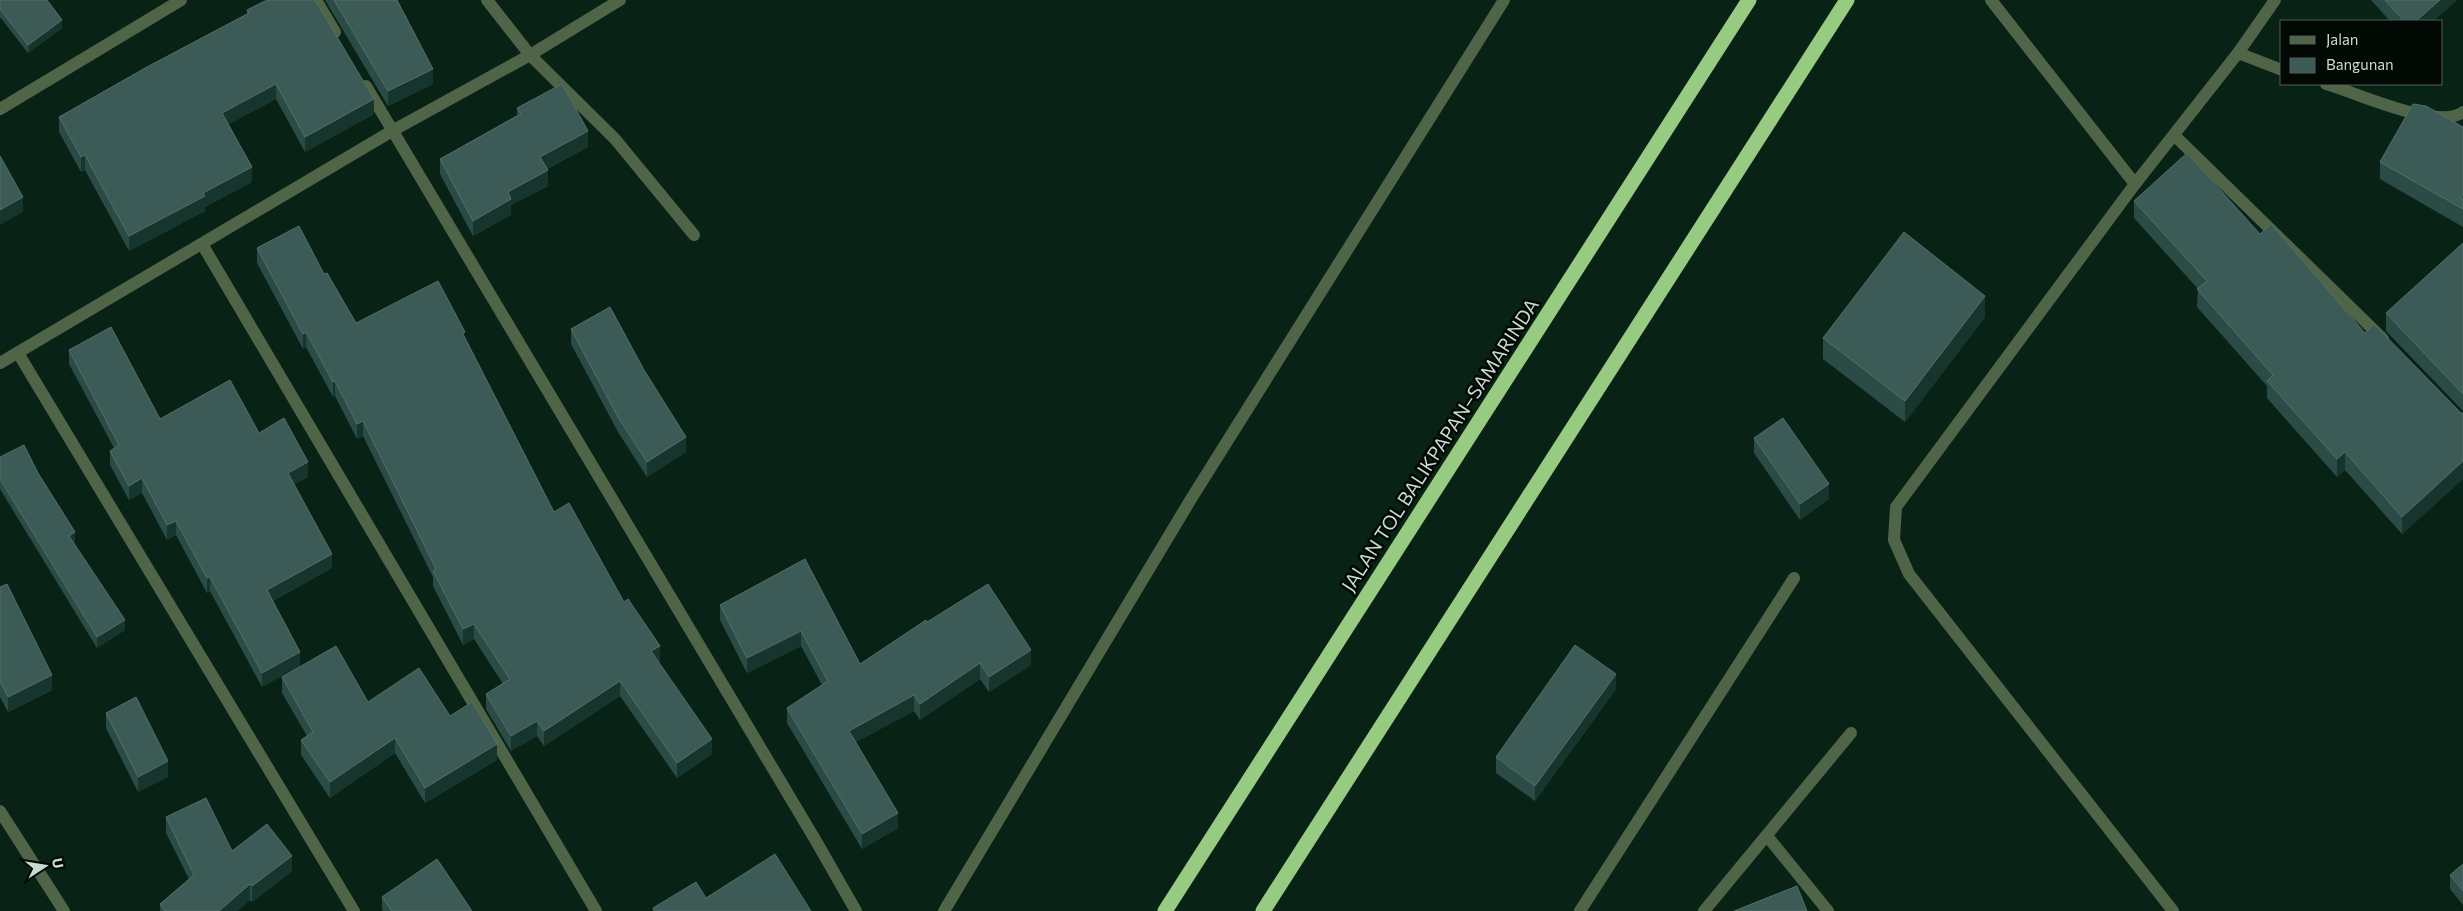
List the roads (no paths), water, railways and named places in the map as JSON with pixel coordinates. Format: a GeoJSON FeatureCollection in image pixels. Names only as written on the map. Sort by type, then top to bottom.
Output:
{"type":"FeatureCollection","features":[{"type":"Feature","properties":{"kind":"highway","name":"JALAN TOL BALIKPAPAN–SAMARINDA"},"geometry":{"type":"LineString","coordinates":[[1165,911],[1749,0]]}},
{"type":"Feature","properties":{"kind":"highway"},"geometry":{"type":"LineString","coordinates":[[1263,911],[1847,0]]}},
{"type":"Feature","properties":{"kind":"street"},"geometry":{"type":"LineString","coordinates":[[0,109],[181,0]]}},
{"type":"Feature","properties":{"kind":"street"},"geometry":{"type":"LineString","coordinates":[[316,0],[340,41]]}},
{"type":"Feature","properties":{"kind":"street"},"geometry":{"type":"LineString","coordinates":[[487,0],[530,56],[615,139],[694,235]]}},
{"type":"Feature","properties":{"kind":"street"},"geometry":{"type":"LineString","coordinates":[[0,363],[392,131],[530,56],[620,0]]}},
{"type":"Feature","properties":{"kind":"street"},"geometry":{"type":"LineString","coordinates":[[944,911],[1191,499],[1504,0]]}},
{"type":"Feature","properties":{"kind":"street"},"geometry":{"type":"LineString","coordinates":[[1991,0],[2135,184]]}},
{"type":"Feature","properties":{"kind":"street"},"geometry":{"type":"LineString","coordinates":[[2173,911],[1909,574],[1894,540],[1896,507],[2135,184],[2238,53],[2275,0]]}},
{"type":"Feature","properties":{"kind":"street"},"geometry":{"type":"LineString","coordinates":[[2238,53],[2280,69]]}},
{"type":"Feature","properties":{"kind":"street"},"geometry":{"type":"LineString","coordinates":[[359,74],[856,911]]}},
{"type":"Feature","properties":{"kind":"street"},"geometry":{"type":"LineString","coordinates":[[2330,85],[2350,90],[2405,112],[2442,118],[2463,112]]}},
{"type":"Feature","properties":{"kind":"street"},"geometry":{"type":"LineString","coordinates":[[2174,135],[2390,347]]}},
{"type":"Feature","properties":{"kind":"street"},"geometry":{"type":"LineString","coordinates":[[202,244],[596,911]]}},
{"type":"Feature","properties":{"kind":"street"},"geometry":{"type":"LineString","coordinates":[[18,353],[354,911]]}},
{"type":"Feature","properties":{"kind":"street"},"geometry":{"type":"LineString","coordinates":[[1580,911],[1794,578]]}},
{"type":"Feature","properties":{"kind":"street"},"geometry":{"type":"LineString","coordinates":[[1704,911],[1851,733]]}},
{"type":"Feature","properties":{"kind":"street"},"geometry":{"type":"LineString","coordinates":[[0,811],[64,911]]}},
{"type":"Feature","properties":{"kind":"street"},"geometry":{"type":"LineString","coordinates":[[1767,836],[1828,911]]}}]}
